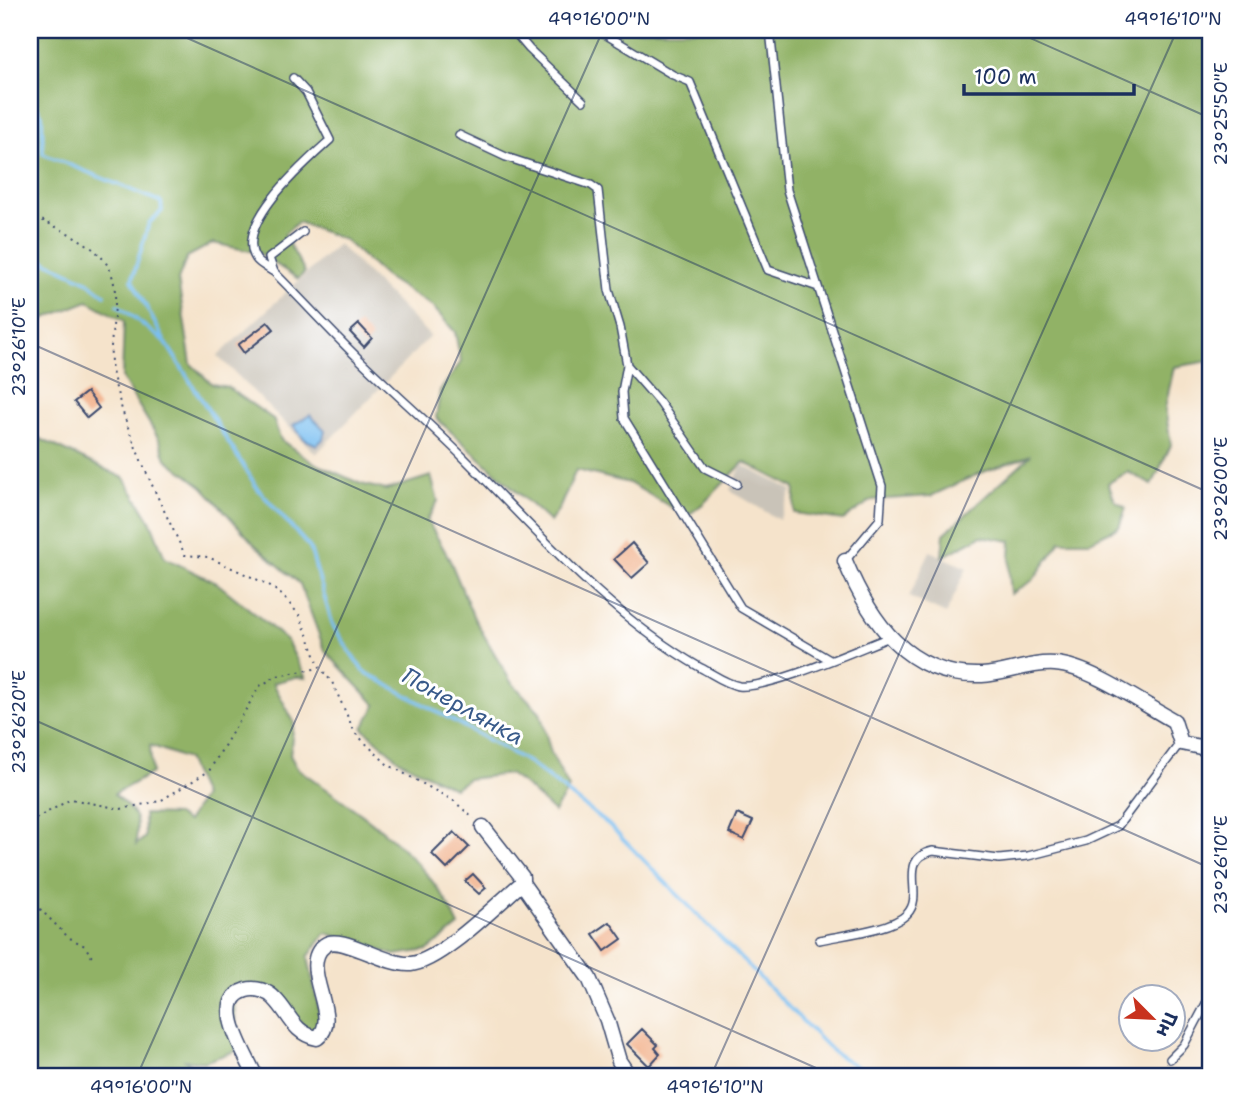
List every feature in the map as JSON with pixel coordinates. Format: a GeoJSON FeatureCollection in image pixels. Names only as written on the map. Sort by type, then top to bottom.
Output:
{"type":"FeatureCollection","features":[{"type":"Feature","properties":{"kind":"street"},"geometry":{"type":"LineString","coordinates":[[845,561],[872,614],[909,655],[955,674],[1002,673],[1040,664],[1078,669],[1174,721],[1181,743],[1210,749]]}},
{"type":"Feature","properties":{"kind":"street"},"geometry":{"type":"LineString","coordinates":[[483,827],[522,877],[522,883],[589,978],[607,1020],[619,1061],[629,1076]]}},
{"type":"Feature","properties":{"kind":"street"},"geometry":{"type":"LineString","coordinates":[[256,1076],[230,1018],[232,1002],[241,991],[253,988],[266,992],[276,999],[295,1028],[308,1037],[317,1038],[324,1034],[327,1025],[317,981],[317,957],[321,947],[329,942],[340,942],[389,962],[411,964],[434,956],[522,883]]}},
{"type":"Feature","properties":{"kind":"lane"},"geometry":{"type":"LineString","coordinates":[[513,30],[583,101]]}},
{"type":"Feature","properties":{"kind":"lane"},"geometry":{"type":"LineString","coordinates":[[598,30],[673,75],[690,82],[768,270],[818,287]]}},
{"type":"Feature","properties":{"kind":"lane"},"geometry":{"type":"LineString","coordinates":[[770,30],[787,190],[882,486],[880,519],[845,561]]}},
{"type":"Feature","properties":{"kind":"lane"},"geometry":{"type":"LineString","coordinates":[[293,78],[306,92],[330,140],[284,182],[254,228],[251,244],[256,260],[274,272],[358,358],[464,458],[539,537],[639,626],[678,655],[739,686],[772,681],[890,637]]}},
{"type":"Feature","properties":{"kind":"lane"},"geometry":{"type":"LineString","coordinates":[[459,135],[506,156],[591,185],[598,190],[610,290],[627,365],[622,392],[624,418],[741,608],[830,660]]}},
{"type":"Feature","properties":{"kind":"lane"},"geometry":{"type":"LineString","coordinates":[[274,272],[269,258],[303,232]]}},
{"type":"Feature","properties":{"kind":"lane"},"geometry":{"type":"LineString","coordinates":[[627,365],[660,403],[705,468],[737,484]]}},
{"type":"Feature","properties":{"kind":"lane"},"geometry":{"type":"LineString","coordinates":[[819,940],[878,928],[906,915],[914,899],[912,875],[916,859],[923,853],[933,851],[999,859],[1028,856],[1086,841],[1118,826],[1181,743]]}},
{"type":"Feature","properties":{"kind":"lane"},"geometry":{"type":"LineString","coordinates":[[1170,1059],[1184,1045],[1210,996]]}},
{"type":"Feature","properties":{"kind":"path"},"geometry":{"type":"LineString","coordinates":[[30,215],[98,252],[110,269],[114,288],[111,368],[145,469],[185,555],[208,557],[269,585],[283,596],[300,616],[320,668],[332,682],[355,733],[387,764],[454,801],[483,827]]}},
{"type":"Feature","properties":{"kind":"path"},"geometry":{"type":"LineString","coordinates":[[30,822],[71,799],[121,809],[160,801],[209,771],[260,686],[277,676],[320,668]]}},
{"type":"Feature","properties":{"kind":"path"},"geometry":{"type":"LineString","coordinates":[[30,898],[68,937],[85,946],[93,959]]}},
{"type":"Feature","properties":{"kind":"shaded area"},"geometry":{"type":"Polygon","coordinates":[[[338,244],[430,336],[316,454],[218,356],[338,244]]]}},
{"type":"Feature","properties":{"kind":"shaded area"},"geometry":{"type":"Polygon","coordinates":[[[742,465],[792,490],[779,520],[730,490],[742,465]]]}},
{"type":"Feature","properties":{"kind":"shaded area"},"geometry":{"type":"Polygon","coordinates":[[[930,551],[967,568],[946,614],[909,597],[930,551]]]}},
{"type":"Feature","properties":{"kind":"green space"},"geometry":{"type":"Polygon","coordinates":[[[30,30],[1210,30],[1210,361],[1174,367],[1165,408],[1171,445],[1152,485],[1128,472],[1108,483],[1115,501],[1126,508],[1119,527],[1090,541],[1061,541],[1033,580],[1011,594],[1011,541],[981,536],[942,557],[944,534],[1031,455],[978,474],[931,496],[872,500],[843,520],[794,513],[795,488],[744,462],[704,503],[687,516],[629,483],[576,470],[560,507],[550,522],[436,418],[440,391],[461,362],[455,332],[433,307],[384,276],[345,240],[298,222],[284,235],[305,272],[298,279],[259,253],[213,243],[187,257],[178,280],[191,364],[212,384],[227,387],[273,419],[281,440],[312,462],[361,484],[386,490],[431,476],[438,501],[427,520],[449,558],[474,618],[511,682],[540,712],[551,753],[569,788],[554,812],[509,774],[468,779],[454,788],[400,761],[363,728],[376,705],[325,651],[300,584],[254,544],[203,487],[166,459],[160,441],[122,378],[124,321],[88,301],[45,318],[30,335],[30,30]]]}},
{"type":"Feature","properties":{"kind":"green space"},"geometry":{"type":"Polygon","coordinates":[[[30,434],[124,478],[150,520],[165,558],[217,583],[287,641],[306,678],[296,677],[273,683],[294,722],[290,755],[297,768],[367,818],[410,856],[446,900],[459,926],[428,950],[395,955],[326,933],[308,957],[321,1020],[319,1030],[308,1032],[275,990],[233,993],[238,1050],[204,1062],[185,1060],[204,1076],[30,1076],[30,434]],[[150,745],[152,773],[114,794],[135,816],[136,845],[145,837],[144,814],[176,815],[187,822],[203,796],[187,759],[150,745]]]}},
{"type":"Feature","properties":{"kind":"water"},"geometry":{"type":"Polygon","coordinates":[[[310,415],[325,430],[323,439],[317,445],[304,439],[293,425],[310,415]]]}},
{"type":"Feature","properties":{"kind":"building"},"geometry":{"type":"Polygon","coordinates":[[[268,322],[274,329],[244,353],[238,345],[268,322]]]}},
{"type":"Feature","properties":{"kind":"building"},"geometry":{"type":"Polygon","coordinates":[[[359,324],[372,338],[364,347],[350,332],[359,324]]]}},
{"type":"Feature","properties":{"kind":"building"},"geometry":{"type":"Polygon","coordinates":[[[87,392],[99,408],[87,418],[74,402],[87,392]]]}},
{"type":"Feature","properties":{"kind":"building"},"geometry":{"type":"Polygon","coordinates":[[[632,543],[649,563],[632,578],[614,559],[632,543]]]}},
{"type":"Feature","properties":{"kind":"building"},"geometry":{"type":"Polygon","coordinates":[[[737,814],[753,821],[744,840],[729,833],[737,814]]]}},
{"type":"Feature","properties":{"kind":"building"},"geometry":{"type":"Polygon","coordinates":[[[454,832],[469,847],[447,869],[432,854],[454,832]]]}},
{"type":"Feature","properties":{"kind":"building"},"geometry":{"type":"Polygon","coordinates":[[[473,874],[486,888],[479,894],[465,881],[473,874]]]}},
{"type":"Feature","properties":{"kind":"building"},"geometry":{"type":"Polygon","coordinates":[[[610,922],[622,939],[605,951],[593,934],[610,922]]]}},
{"type":"Feature","properties":{"kind":"building"},"geometry":{"type":"Polygon","coordinates":[[[642,1029],[658,1045],[655,1048],[660,1054],[649,1066],[627,1044],[642,1029]]]}},
{"type":"Feature","properties":{"kind":"waterway"},"geometry":{"type":"LineString","coordinates":[[30,96],[42,115],[43,154],[161,202],[162,211],[149,223],[132,280],[164,340]]}},
{"type":"Feature","properties":{"kind":"waterway","name":"Понерлянка"},"geometry":{"type":"LineString","coordinates":[[30,254],[87,281],[105,295]]}},
{"type":"Feature","properties":{"kind":"waterway","name":"Понерлянка"},"geometry":{"type":"LineString","coordinates":[[118,305],[166,343],[258,489],[310,548],[333,626],[363,671],[528,762],[609,825],[832,1051],[872,1076]]}}]}
